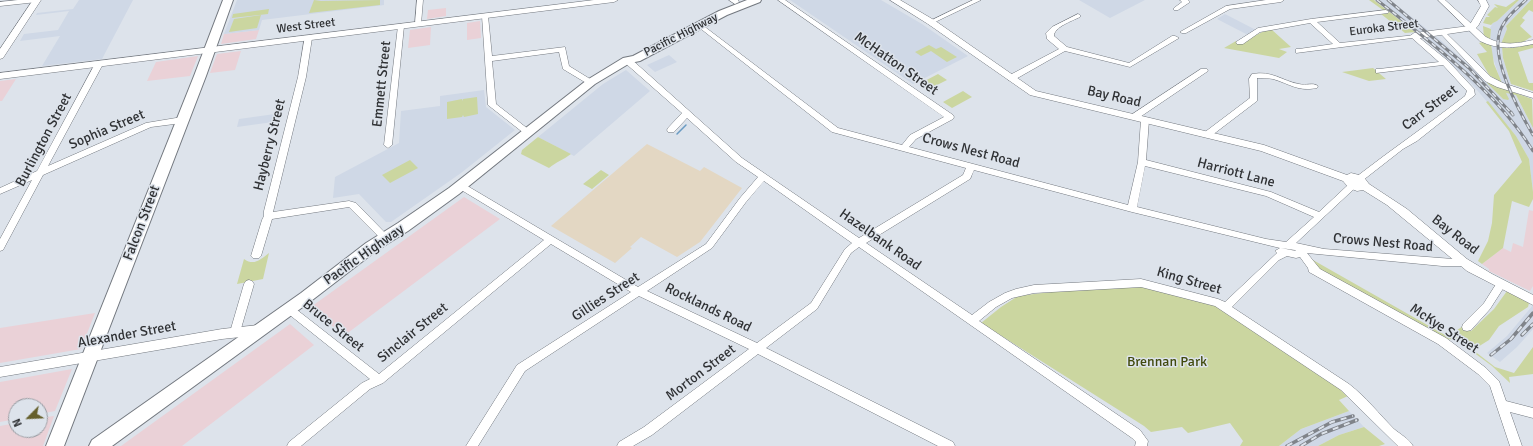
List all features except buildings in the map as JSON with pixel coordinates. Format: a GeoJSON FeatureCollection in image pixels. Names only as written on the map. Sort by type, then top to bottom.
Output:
{"type":"FeatureCollection","features":[{"type":"Feature","properties":{"kind":"main road","name":"Falcon Street"},"geometry":{"type":"LineString","coordinates":[[60,441],[90,356],[228,0]]}},
{"type":"Feature","properties":{"kind":"main road","name":"Pacific Highway"},"geometry":{"type":"LineString","coordinates":[[89,446],[103,442],[289,309],[385,238],[461,186],[591,82],[627,60],[636,59],[699,25],[730,10],[756,0]]}},
{"type":"Feature","properties":{"kind":"main road","name":"Pacific Highway"},"geometry":{"type":"LineString","coordinates":[[627,60],[629,55],[736,1]]}},
{"type":"Feature","properties":{"kind":"street"},"geometry":{"type":"LineString","coordinates":[[0,4],[37,0]]}},
{"type":"Feature","properties":{"kind":"street"},"geometry":{"type":"LineString","coordinates":[[0,56],[37,0]]}},
{"type":"Feature","properties":{"kind":"street"},"geometry":{"type":"LineString","coordinates":[[418,24],[420,0]]}},
{"type":"Feature","properties":{"kind":"street","name":"West Street"},"geometry":{"type":"LineString","coordinates":[[0,76],[613,0]]}},
{"type":"Feature","properties":{"kind":"street","name":"McHatton Street"},"geometry":{"type":"LineString","coordinates":[[781,0],[950,117],[912,137],[904,148]]}},
{"type":"Feature","properties":{"kind":"street","name":"Bay Road"},"geometry":{"type":"LineString","coordinates":[[894,0],[931,22],[1011,78],[1038,94],[1264,148],[1356,183],[1386,199],[1463,262],[1501,284],[1530,298]]}},
{"type":"Feature","properties":{"kind":"street"},"geometry":{"type":"LineString","coordinates":[[931,22],[978,0]]}},
{"type":"Feature","properties":{"kind":"street"},"geometry":{"type":"LineString","coordinates":[[1176,9],[1187,2],[1183,0]]}},
{"type":"Feature","properties":{"kind":"street"},"geometry":{"type":"LineString","coordinates":[[1184,32],[1228,7],[1281,0]]}},
{"type":"Feature","properties":{"kind":"street"},"geometry":{"type":"LineString","coordinates":[[1441,0],[1484,40],[1505,47],[1533,42]]}},
{"type":"Feature","properties":{"kind":"street"},"geometry":{"type":"LineString","coordinates":[[1471,28],[1474,26],[1485,6],[1482,0]]}},
{"type":"Feature","properties":{"kind":"street"},"geometry":{"type":"LineString","coordinates":[[1240,42],[1258,30],[1310,21],[1386,12]]}},
{"type":"Feature","properties":{"kind":"street"},"geometry":{"type":"LineString","coordinates":[[485,16],[492,105],[528,132]]}},
{"type":"Feature","properties":{"kind":"street"},"geometry":{"type":"LineString","coordinates":[[1078,16],[1054,28],[1050,33],[1050,37],[1064,49],[1130,65],[1176,38]]}},
{"type":"Feature","properties":{"kind":"street"},"geometry":{"type":"LineString","coordinates":[[1310,21],[1339,46]]}},
{"type":"Feature","properties":{"kind":"street","name":"Crows Nest Road"},"geometry":{"type":"LineString","coordinates":[[699,25],[835,130],[1290,249],[1442,262],[1463,262]]}},
{"type":"Feature","properties":{"kind":"street","name":"Emmett Street"},"geometry":{"type":"LineString","coordinates":[[388,144],[401,26]]}},
{"type":"Feature","properties":{"kind":"street","name":"Euroka Street"},"geometry":{"type":"LineString","coordinates":[[1299,51],[1443,33],[1471,28]]}},
{"type":"Feature","properties":{"kind":"street"},"geometry":{"type":"LineString","coordinates":[[1443,33],[1488,79],[1500,85],[1533,96]]}},
{"type":"Feature","properties":{"kind":"street","name":"Carr Street"},"geometry":{"type":"LineString","coordinates":[[1226,307],[1290,249],[1321,216],[1356,183],[1400,147],[1414,139],[1470,97],[1471,93],[1469,88],[1445,63],[1414,36]]}},
{"type":"Feature","properties":{"kind":"street","name":"Hayberry Street"},"geometry":{"type":"LineString","coordinates":[[256,256],[266,220],[270,216],[268,211],[302,76],[308,38]]}},
{"type":"Feature","properties":{"kind":"street"},"geometry":{"type":"LineString","coordinates":[[488,59],[562,49],[566,67],[591,82]]}},
{"type":"Feature","properties":{"kind":"street"},"geometry":{"type":"LineString","coordinates":[[1011,78],[1064,49]]}},
{"type":"Feature","properties":{"kind":"street","name":"Hazelbank Road"},"geometry":{"type":"LineString","coordinates":[[627,60],[740,160],[1128,429],[1139,437],[1142,441],[1141,446]]}},
{"type":"Feature","properties":{"kind":"street"},"geometry":{"type":"LineString","coordinates":[[1379,71],[1445,63]]}},
{"type":"Feature","properties":{"kind":"street","name":"Burlington Street"},"geometry":{"type":"LineString","coordinates":[[0,248],[42,173],[99,64]]}},
{"type":"Feature","properties":{"kind":"street"},"geometry":{"type":"LineString","coordinates":[[1134,117],[1204,71]]}},
{"type":"Feature","properties":{"kind":"street"},"geometry":{"type":"LineString","coordinates":[[1208,134],[1254,99],[1253,79],[1255,76],[1274,78],[1297,87],[1308,88],[1314,86]]}},
{"type":"Feature","properties":{"kind":"street"},"geometry":{"type":"LineString","coordinates":[[671,130],[687,114]]}},
{"type":"Feature","properties":{"kind":"street","name":"Sophia Street"},"geometry":{"type":"LineString","coordinates":[[0,191],[149,125],[182,120]]}},
{"type":"Feature","properties":{"kind":"street"},"geometry":{"type":"LineString","coordinates":[[1132,208],[1142,162],[1145,120]]}},
{"type":"Feature","properties":{"kind":"street","name":"Harriott Lane"},"geometry":{"type":"LineString","coordinates":[[1142,162],[1268,194],[1321,216]]}},
{"type":"Feature","properties":{"kind":"street","name":"Morton Street"},"geometry":{"type":"LineString","coordinates":[[623,446],[640,442],[814,306],[848,250],[967,177],[971,166]]}},
{"type":"Feature","properties":{"kind":"street","name":"Gillies Street"},"geometry":{"type":"LineString","coordinates":[[472,446],[521,368],[709,246],[743,200],[763,177]]}},
{"type":"Feature","properties":{"kind":"street","name":"Rocklands Road"},"geometry":{"type":"LineString","coordinates":[[461,186],[627,286],[758,349],[949,446]]}},
{"type":"Feature","properties":{"kind":"street"},"geometry":{"type":"LineString","coordinates":[[270,216],[349,204],[353,205],[385,238]]}},
{"type":"Feature","properties":{"kind":"street","name":"Sinclair Street"},"geometry":{"type":"LineString","coordinates":[[294,446],[366,386],[379,380],[550,240]]}},
{"type":"Feature","properties":{"kind":"street","name":"McKye Street"},"geometry":{"type":"LineString","coordinates":[[1290,249],[1308,266],[1442,342],[1482,371],[1495,384],[1516,446]]}},
{"type":"Feature","properties":{"kind":"street","name":"King Street"},"geometry":{"type":"LineString","coordinates":[[972,321],[1002,298],[1018,291],[1140,283],[1201,298],[1226,307],[1346,387],[1359,398],[1396,438],[1407,446]]}},
{"type":"Feature","properties":{"kind":"street"},"geometry":{"type":"LineString","coordinates":[[235,332],[249,284]]}},
{"type":"Feature","properties":{"kind":"street"},"geometry":{"type":"LineString","coordinates":[[1467,327],[1487,306],[1501,284]]}},
{"type":"Feature","properties":{"kind":"street","name":"Bruce Street"},"geometry":{"type":"LineString","coordinates":[[289,309],[379,380]]}},
{"type":"Feature","properties":{"kind":"street","name":"Alexander Street"},"geometry":{"type":"LineString","coordinates":[[0,372],[235,332],[259,330]]}},
{"type":"Feature","properties":{"kind":"street"},"geometry":{"type":"LineString","coordinates":[[1503,405],[1533,413]]}},
{"type":"Feature","properties":{"kind":"shaded area"},"geometry":{"type":"Polygon","coordinates":[[[79,0],[133,0],[102,59],[42,66],[60,36],[20,41],[24,34],[58,30],[69,11],[36,15],[37,13],[73,9],[79,0]]]}},
{"type":"Feature","properties":{"kind":"shaded area"},"geometry":{"type":"Polygon","coordinates":[[[237,0],[384,0],[384,5],[262,20],[259,30],[224,34],[237,0]]]}},
{"type":"Feature","properties":{"kind":"shaded area"},"geometry":{"type":"Polygon","coordinates":[[[790,0],[881,0],[922,24],[968,56],[913,84],[790,0]]]}},
{"type":"Feature","properties":{"kind":"shaded area"},"geometry":{"type":"Polygon","coordinates":[[[1079,0],[1145,0],[1110,18],[1079,0]]]}},
{"type":"Feature","properties":{"kind":"shaded area"},"geometry":{"type":"Polygon","coordinates":[[[1375,0],[1390,0],[1428,30],[1415,31],[1375,0]]]}},
{"type":"Feature","properties":{"kind":"shaded area"},"geometry":{"type":"Polygon","coordinates":[[[1519,0],[1531,0],[1506,26],[1507,29],[1501,44],[1490,41],[1490,28],[1493,23],[1519,0]]]}},
{"type":"Feature","properties":{"kind":"shaded area"},"geometry":{"type":"Polygon","coordinates":[[[446,8],[446,16],[427,19],[428,10],[446,8]]]}},
{"type":"Feature","properties":{"kind":"shaded area"},"geometry":{"type":"Polygon","coordinates":[[[1225,14],[1256,30],[1248,35],[1217,19],[1225,14]]]}},
{"type":"Feature","properties":{"kind":"shaded area"},"geometry":{"type":"Polygon","coordinates":[[[480,21],[481,38],[467,40],[467,23],[480,21]]]}},
{"type":"Feature","properties":{"kind":"shaded area"},"geometry":{"type":"Polygon","coordinates":[[[431,27],[430,45],[408,48],[410,30],[431,27]]]}},
{"type":"Feature","properties":{"kind":"shaded area"},"geometry":{"type":"Polygon","coordinates":[[[259,30],[256,39],[221,44],[224,34],[259,30]]]}},
{"type":"Feature","properties":{"kind":"shaded area"},"geometry":{"type":"Polygon","coordinates":[[[1437,37],[1480,75],[1503,99],[1506,93],[1516,95],[1533,128],[1533,192],[1529,159],[1516,136],[1471,83],[1424,38],[1437,37]]]}},
{"type":"Feature","properties":{"kind":"shaded area"},"geometry":{"type":"Polygon","coordinates":[[[1491,44],[1502,47],[1503,58],[1511,84],[1502,83],[1500,79],[1492,55],[1491,44]]]}},
{"type":"Feature","properties":{"kind":"shaded area"},"geometry":{"type":"Polygon","coordinates":[[[241,51],[235,70],[210,73],[217,54],[241,51]]]}},
{"type":"Feature","properties":{"kind":"shaded area"},"geometry":{"type":"Polygon","coordinates":[[[669,55],[677,62],[655,72],[647,65],[669,55]]]}},
{"type":"Feature","properties":{"kind":"shaded area"},"geometry":{"type":"Polygon","coordinates":[[[198,56],[190,76],[147,81],[156,62],[198,56]]]}},
{"type":"Feature","properties":{"kind":"shaded area"},"geometry":{"type":"Polygon","coordinates":[[[626,70],[650,91],[574,156],[538,137],[603,84],[626,70]]]}},
{"type":"Feature","properties":{"kind":"shaded area"},"geometry":{"type":"Polygon","coordinates":[[[16,79],[2,101],[0,101],[0,81],[16,79]]]}},
{"type":"Feature","properties":{"kind":"shaded area"},"geometry":{"type":"Polygon","coordinates":[[[484,90],[486,107],[515,130],[461,173],[391,222],[386,222],[359,194],[333,198],[335,177],[399,143],[401,111],[440,106],[440,96],[484,90]]]}},
{"type":"Feature","properties":{"kind":"shaded area"},"geometry":{"type":"Polygon","coordinates":[[[282,113],[280,121],[237,127],[239,119],[282,113]]]}},
{"type":"Feature","properties":{"kind":"shaded area"},"geometry":{"type":"Polygon","coordinates":[[[647,144],[700,171],[704,167],[742,188],[700,242],[677,257],[641,237],[630,247],[632,248],[615,263],[551,226],[647,144]]]}},
{"type":"Feature","properties":{"kind":"shaded area"},"geometry":{"type":"Polygon","coordinates":[[[464,197],[500,219],[345,335],[308,309],[464,197]]]}},
{"type":"Feature","properties":{"kind":"shaded area"},"geometry":{"type":"Polygon","coordinates":[[[1529,210],[1533,211],[1533,286],[1530,291],[1489,271],[1489,269],[1482,264],[1503,248],[1511,252],[1513,243],[1523,247],[1529,210]]]}},
{"type":"Feature","properties":{"kind":"shaded area"},"geometry":{"type":"Polygon","coordinates":[[[1533,305],[1533,329],[1517,347],[1500,362],[1487,353],[1507,336],[1533,305]]]}},
{"type":"Feature","properties":{"kind":"shaded area"},"geometry":{"type":"Polygon","coordinates":[[[95,313],[81,349],[0,363],[0,328],[95,313]]]}},
{"type":"Feature","properties":{"kind":"shaded area"},"geometry":{"type":"Polygon","coordinates":[[[290,324],[314,345],[182,446],[121,446],[290,324]]]}},
{"type":"Feature","properties":{"kind":"shaded area"},"geometry":{"type":"Polygon","coordinates":[[[72,369],[55,411],[48,412],[48,398],[8,398],[8,420],[0,422],[0,382],[72,369]]]}},
{"type":"Feature","properties":{"kind":"shaded area"},"geometry":{"type":"Polygon","coordinates":[[[1349,411],[1364,427],[1339,435],[1318,446],[1279,446],[1301,429],[1349,411]]]}},
{"type":"Feature","properties":{"kind":"shaded area"},"geometry":{"type":"Polygon","coordinates":[[[54,416],[48,432],[48,417],[54,416]]]}},
{"type":"Feature","properties":{"kind":"shaded area"},"geometry":{"type":"Polygon","coordinates":[[[8,424],[8,438],[46,438],[43,446],[0,446],[0,426],[8,424]]]}},
{"type":"Feature","properties":{"kind":"green space"},"geometry":{"type":"Polygon","coordinates":[[[314,0],[380,0],[380,5],[309,13],[314,0]]]}},
{"type":"Feature","properties":{"kind":"green space"},"geometry":{"type":"Polygon","coordinates":[[[1369,0],[1374,0],[1415,32],[1405,33],[1381,14],[1387,13],[1369,0]]]}},
{"type":"Feature","properties":{"kind":"green space"},"geometry":{"type":"Polygon","coordinates":[[[1516,0],[1519,0],[1497,21],[1491,25],[1483,23],[1486,17],[1490,17],[1487,15],[1495,7],[1498,8],[1494,4],[1506,7],[1516,0]]]}},
{"type":"Feature","properties":{"kind":"green space"},"geometry":{"type":"Polygon","coordinates":[[[1531,0],[1533,0],[1533,12],[1529,10],[1522,18],[1525,20],[1520,26],[1532,37],[1521,43],[1507,46],[1493,44],[1484,39],[1483,26],[1491,29],[1490,41],[1501,44],[1507,29],[1506,26],[1531,0]]]}},
{"type":"Feature","properties":{"kind":"green space"},"geometry":{"type":"Polygon","coordinates":[[[269,9],[268,14],[232,18],[233,14],[269,9]]]}},
{"type":"Feature","properties":{"kind":"green space"},"geometry":{"type":"Polygon","coordinates":[[[261,15],[257,28],[229,32],[234,19],[261,15]]]}},
{"type":"Feature","properties":{"kind":"green space"},"geometry":{"type":"Polygon","coordinates":[[[1271,29],[1291,47],[1279,49],[1287,52],[1279,58],[1224,48],[1236,41],[1241,43],[1266,30],[1271,29]]]}},
{"type":"Feature","properties":{"kind":"green space"},"geometry":{"type":"Polygon","coordinates":[[[1482,42],[1491,44],[1494,64],[1502,83],[1489,75],[1477,54],[1487,52],[1479,43],[1482,42]]]}},
{"type":"Feature","properties":{"kind":"green space"},"geometry":{"type":"Polygon","coordinates":[[[1533,44],[1533,48],[1518,52],[1528,81],[1529,83],[1533,83],[1533,91],[1511,84],[1503,58],[1502,47],[1512,48],[1533,44]]]}},
{"type":"Feature","properties":{"kind":"green space"},"geometry":{"type":"Polygon","coordinates":[[[929,45],[936,49],[941,47],[957,57],[947,62],[931,51],[921,56],[915,52],[929,45]]]}},
{"type":"Feature","properties":{"kind":"green space"},"geometry":{"type":"Polygon","coordinates":[[[1373,68],[1386,79],[1369,81],[1342,72],[1373,68]]]}},
{"type":"Feature","properties":{"kind":"green space"},"geometry":{"type":"Polygon","coordinates":[[[938,74],[947,80],[927,90],[919,84],[938,74]]]}},
{"type":"Feature","properties":{"kind":"green space"},"geometry":{"type":"Polygon","coordinates":[[[1486,82],[1532,99],[1533,128],[1516,95],[1506,93],[1509,99],[1503,99],[1486,82]]]}},
{"type":"Feature","properties":{"kind":"green space"},"geometry":{"type":"Polygon","coordinates":[[[963,91],[972,97],[952,108],[943,102],[963,91]]]}},
{"type":"Feature","properties":{"kind":"green space"},"geometry":{"type":"Polygon","coordinates":[[[477,97],[478,114],[464,117],[463,115],[462,117],[447,119],[447,102],[462,99],[462,101],[463,99],[477,97]]]}},
{"type":"Feature","properties":{"kind":"green space"},"geometry":{"type":"Polygon","coordinates":[[[1488,101],[1516,136],[1529,159],[1533,199],[1529,207],[1512,201],[1503,248],[1482,264],[1478,261],[1488,241],[1492,223],[1494,195],[1522,162],[1509,131],[1486,102],[1488,101]]]}},
{"type":"Feature","properties":{"kind":"green space"},"geometry":{"type":"Polygon","coordinates":[[[538,137],[571,154],[549,168],[521,154],[522,150],[538,137]]]}},
{"type":"Feature","properties":{"kind":"green space"},"geometry":{"type":"Polygon","coordinates":[[[410,160],[418,168],[390,183],[382,175],[410,160]]]}},
{"type":"Feature","properties":{"kind":"green space"},"geometry":{"type":"Polygon","coordinates":[[[601,170],[609,175],[592,189],[583,184],[601,170]]]}},
{"type":"Feature","properties":{"kind":"green space"},"geometry":{"type":"Polygon","coordinates":[[[269,253],[263,279],[237,284],[244,259],[254,262],[260,260],[269,253]]]}},
{"type":"Feature","properties":{"kind":"green space"},"geometry":{"type":"Polygon","coordinates":[[[1311,259],[1452,339],[1443,340],[1319,269],[1311,259]]]}},
{"type":"Feature","properties":{"kind":"green space","name":"Brennan Park"},"geometry":{"type":"Polygon","coordinates":[[[1144,287],[1215,305],[1339,387],[1348,396],[1339,400],[1349,411],[1301,429],[1279,446],[1240,446],[1243,441],[1230,423],[1188,433],[1182,427],[1151,432],[1144,426],[981,323],[1018,296],[1084,288],[1144,287]]]}},
{"type":"Feature","properties":{"kind":"green space"},"geometry":{"type":"Polygon","coordinates":[[[1507,291],[1529,303],[1528,307],[1499,326],[1489,340],[1473,350],[1495,367],[1514,373],[1533,347],[1533,374],[1509,377],[1510,383],[1492,366],[1450,335],[1463,326],[1471,331],[1494,309],[1507,291]]]}},
{"type":"Feature","properties":{"kind":"green space"},"geometry":{"type":"Polygon","coordinates":[[[1364,427],[1385,444],[1379,446],[1318,446],[1339,435],[1364,427]]]}},
{"type":"Feature","properties":{"kind":"waterway"},"geometry":{"type":"LineString","coordinates":[[677,134],[686,125]]}},
{"type":"Feature","properties":{"kind":"railway"},"geometry":{"type":"LineString","coordinates":[[1377,0],[1441,51],[1482,88],[1501,108],[1533,151]]}},
{"type":"Feature","properties":{"kind":"railway"},"geometry":{"type":"LineString","coordinates":[[1388,0],[1469,68],[1513,115],[1511,112]]}},
{"type":"Feature","properties":{"kind":"railway"},"geometry":{"type":"LineString","coordinates":[[1526,0],[1505,22],[1500,31],[1498,42],[1502,69],[1514,99],[1533,135]]}},
{"type":"Feature","properties":{"kind":"railway"},"geometry":{"type":"LineString","coordinates":[[1491,355],[1511,339],[1533,313]]}},
{"type":"Feature","properties":{"kind":"railway"},"geometry":{"type":"LineString","coordinates":[[1522,335],[1533,324]]}},
{"type":"Feature","properties":{"kind":"railway"},"geometry":{"type":"LineString","coordinates":[[1287,446],[1332,422],[1353,416]]}},
{"type":"Feature","properties":{"kind":"railway"},"geometry":{"type":"LineString","coordinates":[[1301,446],[1321,434],[1357,420]]}}]}
